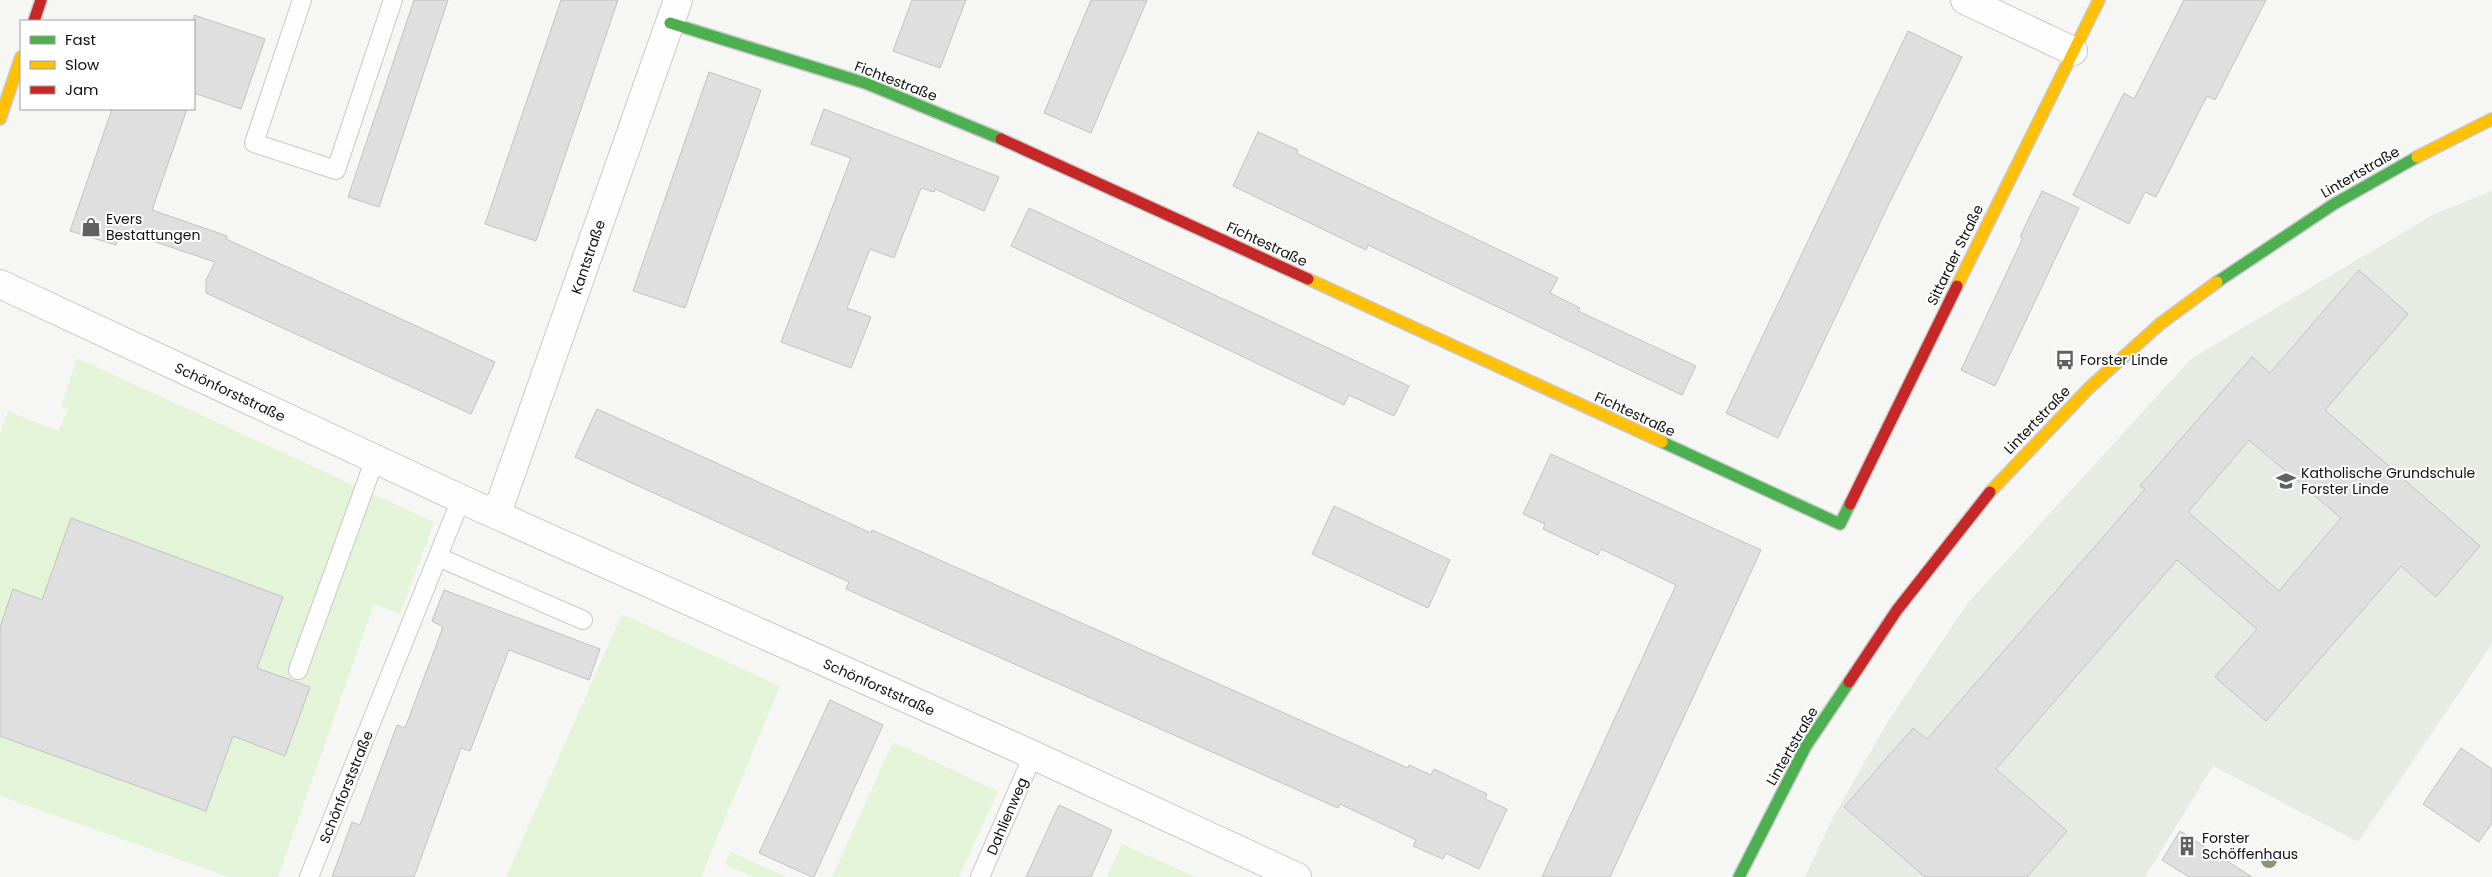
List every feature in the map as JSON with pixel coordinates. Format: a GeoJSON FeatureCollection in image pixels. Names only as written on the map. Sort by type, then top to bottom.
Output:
{"type":"FeatureCollection","features":[{"type":"Feature","properties":{"kind":"street"},"geometry":{"type":"LineString","coordinates":[[34,20],[41,0]]}},
{"type":"Feature","properties":{"kind":"street"},"geometry":{"type":"LineString","coordinates":[[1965,0],[2073,51]]}},
{"type":"Feature","properties":{"kind":"street","name":"Sittarder Straße"},"geometry":{"type":"LineString","coordinates":[[1840,524],[2099,0]]}},
{"type":"Feature","properties":{"kind":"street","name":"Kantstraße"},"geometry":{"type":"LineString","coordinates":[[497,513],[674,11]]}},
{"type":"Feature","properties":{"kind":"street","name":"Fichtestraße"},"geometry":{"type":"LineString","coordinates":[[674,11],[865,83],[1020,146],[1840,524]]}},
{"type":"Feature","properties":{"kind":"street"},"geometry":{"type":"LineString","coordinates":[[0,119],[20,60]]}},
{"type":"Feature","properties":{"kind":"street","name":"Lintertstraße"},"geometry":{"type":"LineString","coordinates":[[1740,877],[1806,746],[1897,610],[1980,502],[2089,388],[2160,324],[2239,266],[2334,204],[2404,163],[2492,119]]}},
{"type":"Feature","properties":{"kind":"street","name":"Schönforststraße"},"geometry":{"type":"LineString","coordinates":[[0,284],[461,499],[497,513],[830,665],[1034,755],[1297,877]]}},
{"type":"Feature","properties":{"kind":"lane"},"geometry":{"type":"LineString","coordinates":[[302,0],[254,143],[336,170],[393,0]]}},
{"type":"Feature","properties":{"kind":"lane"},"geometry":{"type":"LineString","coordinates":[[298,670],[375,459]]}},
{"type":"Feature","properties":{"kind":"lane","name":"Schönforststraße"},"geometry":{"type":"LineString","coordinates":[[309,877],[461,499]]}},
{"type":"Feature","properties":{"kind":"lane"},"geometry":{"type":"LineString","coordinates":[[438,557],[583,620]]}},
{"type":"Feature","properties":{"kind":"lane","name":"Dahlienweg"},"geometry":{"type":"LineString","coordinates":[[980,877],[1034,755]]}},
{"type":"Feature","properties":{"kind":"shaded area","name":"Katholische Grundschule Forster Linde"},"geometry":{"type":"Polygon","coordinates":[[[2492,191],[2492,644],[2358,842],[2213,766],[2145,877],[1805,877],[1832,819],[1890,718],[1968,603],[2191,359],[2434,214],[2492,191]]]}},
{"type":"Feature","properties":{"kind":"green space"},"geometry":{"type":"Polygon","coordinates":[[[77,358],[434,522],[400,614],[374,604],[278,877],[229,877],[0,796],[0,434],[8,411],[58,431],[68,410],[61,407],[77,358]]]}},
{"type":"Feature","properties":{"kind":"green space"},"geometry":{"type":"Polygon","coordinates":[[[622,614],[780,686],[701,877],[506,877],[622,614]]]}},
{"type":"Feature","properties":{"kind":"green space"},"geometry":{"type":"Polygon","coordinates":[[[893,742],[998,791],[959,877],[832,877],[893,742]]]}},
{"type":"Feature","properties":{"kind":"green space"},"geometry":{"type":"Polygon","coordinates":[[[1122,844],[1196,877],[1107,877],[1122,844]]]}},
{"type":"Feature","properties":{"kind":"green space"},"geometry":{"type":"Polygon","coordinates":[[[731,852],[787,877],[753,877],[725,864],[731,852]]]}},
{"type":"Feature","properties":{"kind":"building"},"geometry":{"type":"Polygon","coordinates":[[[414,0],[448,0],[379,207],[348,197],[414,0]]]}},
{"type":"Feature","properties":{"kind":"building"},"geometry":{"type":"Polygon","coordinates":[[[561,0],[618,0],[536,241],[485,224],[561,0]]]}},
{"type":"Feature","properties":{"kind":"building"},"geometry":{"type":"Polygon","coordinates":[[[912,0],[966,0],[940,68],[893,51],[912,0]]]}},
{"type":"Feature","properties":{"kind":"building"},"geometry":{"type":"Polygon","coordinates":[[[1091,0],[1147,0],[1091,133],[1044,113],[1091,0]]]}},
{"type":"Feature","properties":{"kind":"building"},"geometry":{"type":"Polygon","coordinates":[[[2184,0],[2266,0],[2215,100],[2207,96],[2156,197],[2145,192],[2129,224],[2073,195],[2124,93],[2134,99],[2184,0]]]}},
{"type":"Feature","properties":{"kind":"building"},"geometry":{"type":"Polygon","coordinates":[[[194,15],[265,39],[241,109],[195,93],[194,15]]]}},
{"type":"Feature","properties":{"kind":"building"},"geometry":{"type":"Polygon","coordinates":[[[1908,31],[1962,57],[1886,210],[1778,438],[1726,413],[1908,31]]]}},
{"type":"Feature","properties":{"kind":"building"},"geometry":{"type":"Polygon","coordinates":[[[709,72],[761,90],[685,308],[633,291],[709,72]]]}},
{"type":"Feature","properties":{"kind":"building"},"geometry":{"type":"Polygon","coordinates":[[[824,109],[999,177],[984,211],[935,189],[934,192],[921,188],[894,258],[870,249],[847,308],[871,317],[851,368],[781,342],[851,158],[811,144],[824,109]]]}},
{"type":"Feature","properties":{"kind":"building"},"geometry":{"type":"Polygon","coordinates":[[[112,110],[187,110],[152,210],[227,236],[226,239],[495,362],[471,414],[206,293],[206,280],[215,262],[129,233],[128,236],[120,234],[116,245],[70,231],[112,110]]]}},
{"type":"Feature","properties":{"kind":"building"},"geometry":{"type":"Polygon","coordinates":[[[1258,132],[1298,150],[1296,153],[1558,278],[1550,293],[1580,308],[1578,311],[1696,366],[1682,395],[1368,245],[1366,250],[1233,186],[1258,132]]]}},
{"type":"Feature","properties":{"kind":"building"},"geometry":{"type":"Polygon","coordinates":[[[2042,191],[2079,208],[1995,386],[1961,370],[2023,238],[2020,237],[2042,191]]]}},
{"type":"Feature","properties":{"kind":"building"},"geometry":{"type":"Polygon","coordinates":[[[1029,208],[1409,386],[1394,416],[1349,395],[1344,405],[1011,246],[1029,208]]]}},
{"type":"Feature","properties":{"kind":"building"},"geometry":{"type":"Polygon","coordinates":[[[2359,270],[2408,314],[2325,410],[2480,546],[2436,597],[2401,566],[2266,721],[2215,677],[2257,629],[2177,560],[1996,769],[2067,831],[2027,877],[1925,877],[1844,807],[1913,728],[1927,739],[2145,489],[2140,486],[2252,357],[2270,373],[2359,270]],[[2249,440],[2188,512],[2279,591],[2341,518],[2249,440]]]}},
{"type":"Feature","properties":{"kind":"building"},"geometry":{"type":"Polygon","coordinates":[[[597,409],[871,533],[872,530],[1408,768],[1409,765],[1431,775],[1434,769],[1487,794],[1485,799],[1507,809],[1479,869],[1446,853],[1443,859],[1413,846],[1416,840],[1340,804],[1338,808],[846,589],[849,582],[575,457],[597,409]]]}},
{"type":"Feature","properties":{"kind":"building"},"geometry":{"type":"Polygon","coordinates":[[[1551,454],[1761,550],[1610,877],[1542,877],[1676,585],[1601,549],[1598,555],[1543,529],[1545,524],[1523,514],[1551,454]]]}},
{"type":"Feature","properties":{"kind":"building"},"geometry":{"type":"Polygon","coordinates":[[[1334,506],[1450,560],[1428,608],[1312,554],[1334,506]]]}},
{"type":"Feature","properties":{"kind":"building"},"geometry":{"type":"Polygon","coordinates":[[[71,518],[283,597],[257,668],[310,687],[285,756],[233,736],[206,811],[0,736],[0,627],[13,589],[42,600],[71,518]]]}},
{"type":"Feature","properties":{"kind":"building"},"geometry":{"type":"Polygon","coordinates":[[[444,590],[600,649],[589,680],[509,650],[470,751],[461,748],[414,877],[332,877],[352,822],[360,825],[397,725],[405,728],[443,627],[432,621],[444,590]]]}},
{"type":"Feature","properties":{"kind":"building"},"geometry":{"type":"Polygon","coordinates":[[[830,700],[883,725],[814,877],[812,877],[759,853],[830,700]]]}},
{"type":"Feature","properties":{"kind":"building"},"geometry":{"type":"Polygon","coordinates":[[[2461,748],[2492,769],[2492,823],[2479,842],[2423,804],[2461,748]]]}},
{"type":"Feature","properties":{"kind":"building"},"geometry":{"type":"Polygon","coordinates":[[[1059,805],[1112,830],[1091,877],[1026,877],[1059,805]]]}},
{"type":"Feature","properties":{"kind":"building","name":"Forster Schöffenhaus"},"geometry":{"type":"Polygon","coordinates":[[[2180,831],[2252,877],[2189,877],[2162,860],[2180,831]]]}},
{"type":"Feature","properties":{"kind":"traffic: fast"},"geometry":{"type":"LineString","coordinates":[[670,23],[865,83],[1001,139]]}},
{"type":"Feature","properties":{"kind":"traffic: fast"},"geometry":{"type":"LineString","coordinates":[[2217,282],[2334,204],[2417,157]]}},
{"type":"Feature","properties":{"kind":"traffic: fast"},"geometry":{"type":"LineString","coordinates":[[1662,442],[1840,524],[1850,504]]}},
{"type":"Feature","properties":{"kind":"traffic: fast"},"geometry":{"type":"LineString","coordinates":[[1739,877],[1806,746],[1849,682]]}},
{"type":"Feature","properties":{"kind":"traffic: slow"},"geometry":{"type":"LineString","coordinates":[[1957,286],[2099,0]]}},
{"type":"Feature","properties":{"kind":"traffic: slow"},"geometry":{"type":"LineString","coordinates":[[0,119],[20,60]]}},
{"type":"Feature","properties":{"kind":"traffic: slow"},"geometry":{"type":"LineString","coordinates":[[2417,157],[2492,119]]}},
{"type":"Feature","properties":{"kind":"traffic: slow"},"geometry":{"type":"LineString","coordinates":[[1308,279],[1662,442]]}},
{"type":"Feature","properties":{"kind":"traffic: slow"},"geometry":{"type":"LineString","coordinates":[[1990,492],[2089,388],[2160,324],[2217,282]]}},
{"type":"Feature","properties":{"kind":"traffic: jam"},"geometry":{"type":"LineString","coordinates":[[34,20],[41,0]]}},
{"type":"Feature","properties":{"kind":"traffic: jam"},"geometry":{"type":"LineString","coordinates":[[1001,139],[1308,279]]}},
{"type":"Feature","properties":{"kind":"traffic: jam"},"geometry":{"type":"LineString","coordinates":[[1850,504],[1957,286]]}},
{"type":"Feature","properties":{"kind":"traffic: jam"},"geometry":{"type":"LineString","coordinates":[[1849,682],[1897,610],[1990,492]]}},
{"type":"Feature","properties":{"kind":"place","name":"Evers Bestattungen"},"geometry":{"type":"Point","coordinates":[91,227]}},
{"type":"Feature","properties":{"kind":"place","name":"Forster Linde"},"geometry":{"type":"Point","coordinates":[2065,360]}},
{"type":"Feature","properties":{"kind":"place","name":"Katholische Grundschule Forster Linde"},"geometry":{"type":"Point","coordinates":[2286,481]}},
{"type":"Feature","properties":{"kind":"place","name":"Forster Schöffenhaus"},"geometry":{"type":"Point","coordinates":[2187,846]}}]}
